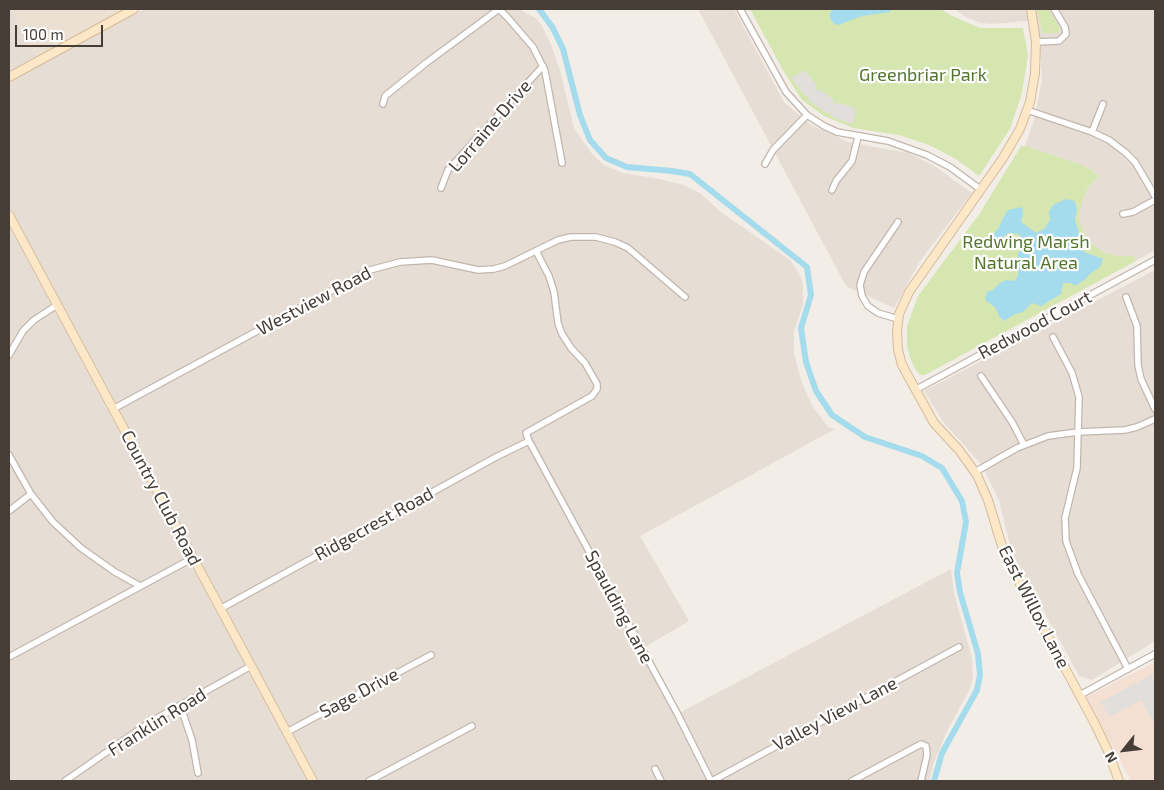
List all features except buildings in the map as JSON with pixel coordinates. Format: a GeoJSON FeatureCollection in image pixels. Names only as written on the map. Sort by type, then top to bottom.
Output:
{"type":"FeatureCollection","features":[{"type":"Feature","properties":{"kind":"main road"},"geometry":{"type":"LineString","coordinates":[[9,77],[134,9]]}},
{"type":"Feature","properties":{"kind":"main road","name":"East Willox Lane"},"geometry":{"type":"LineString","coordinates":[[1031,9],[1036,42],[1035,73],[1027,110],[1010,146],[910,292],[898,319],[896,338],[899,357],[934,423],[959,450],[975,472],[988,500],[1004,556],[1080,695],[1108,751],[1119,781]]}},
{"type":"Feature","properties":{"kind":"main road","name":"Country Club Road"},"geometry":{"type":"LineString","coordinates":[[9,215],[313,781]]}},
{"type":"Feature","properties":{"kind":"street"},"geometry":{"type":"LineString","coordinates":[[383,104],[385,96],[499,9],[533,48],[543,66],[562,163]]}},
{"type":"Feature","properties":{"kind":"street"},"geometry":{"type":"LineString","coordinates":[[740,9],[786,92],[807,115],[830,129],[858,137],[898,144],[927,155],[950,167],[980,190]]}},
{"type":"Feature","properties":{"kind":"street"},"geometry":{"type":"LineString","coordinates":[[1036,42],[1059,41],[1066,34],[1065,27],[1054,9]]}},
{"type":"Feature","properties":{"kind":"street","name":"Lorraine Drive"},"geometry":{"type":"LineString","coordinates":[[441,188],[448,170],[543,66]]}},
{"type":"Feature","properties":{"kind":"street"},"geometry":{"type":"LineString","coordinates":[[1092,132],[1103,104]]}},
{"type":"Feature","properties":{"kind":"street"},"geometry":{"type":"LineString","coordinates":[[1027,110],[1092,132],[1109,140],[1126,153],[1142,173],[1155,196]]}},
{"type":"Feature","properties":{"kind":"street"},"geometry":{"type":"LineString","coordinates":[[766,164],[773,150],[807,115]]}},
{"type":"Feature","properties":{"kind":"street"},"geometry":{"type":"LineString","coordinates":[[832,190],[836,181],[852,160],[858,137]]}},
{"type":"Feature","properties":{"kind":"street"},"geometry":{"type":"LineString","coordinates":[[1123,214],[1133,212],[1155,200]]}},
{"type":"Feature","properties":{"kind":"street"},"geometry":{"type":"LineString","coordinates":[[898,222],[864,272],[860,289],[864,300],[871,309],[898,319]]}},
{"type":"Feature","properties":{"kind":"street","name":"Westview Road"},"geometry":{"type":"LineString","coordinates":[[113,409],[370,270],[400,262],[432,260],[478,270],[494,269],[505,266],[558,240],[571,237],[596,237],[615,242],[638,256],[685,297]]}},
{"type":"Feature","properties":{"kind":"street","name":"Spaulding Lane"},"geometry":{"type":"LineString","coordinates":[[536,250],[549,276],[554,292],[558,323],[562,334],[571,348],[585,363],[597,384],[597,388],[592,396],[526,433],[712,781]]}},
{"type":"Feature","properties":{"kind":"street","name":"Redwood Court"},"geometry":{"type":"LineString","coordinates":[[915,390],[1155,260]]}},
{"type":"Feature","properties":{"kind":"street"},"geometry":{"type":"LineString","coordinates":[[1126,297],[1137,326],[1140,379],[1155,409]]}},
{"type":"Feature","properties":{"kind":"street"},"geometry":{"type":"LineString","coordinates":[[9,355],[23,331],[34,320],[57,305]]}},
{"type":"Feature","properties":{"kind":"street"},"geometry":{"type":"LineString","coordinates":[[1053,337],[1072,373],[1078,389],[1076,476],[1065,518],[1066,541],[1078,574],[1128,669]]}},
{"type":"Feature","properties":{"kind":"street"},"geometry":{"type":"LineString","coordinates":[[982,376],[1012,422],[1024,445]]}},
{"type":"Feature","properties":{"kind":"street"},"geometry":{"type":"LineString","coordinates":[[975,472],[1024,445],[1048,436],[1078,432],[1125,430],[1138,427],[1155,419]]}},
{"type":"Feature","properties":{"kind":"street","name":"Ridgecrest Road"},"geometry":{"type":"LineString","coordinates":[[220,609],[496,457],[529,441]]}},
{"type":"Feature","properties":{"kind":"street"},"geometry":{"type":"LineString","coordinates":[[9,456],[31,494],[53,522],[81,548],[115,572],[140,586]]}},
{"type":"Feature","properties":{"kind":"street"},"geometry":{"type":"LineString","coordinates":[[9,511],[31,494]]}},
{"type":"Feature","properties":{"kind":"street"},"geometry":{"type":"LineString","coordinates":[[9,657],[193,558]]}},
{"type":"Feature","properties":{"kind":"street","name":"Valley View Lane"},"geometry":{"type":"LineString","coordinates":[[712,781],[959,646]]}},
{"type":"Feature","properties":{"kind":"street"},"geometry":{"type":"LineString","coordinates":[[1080,695],[1155,654]]}},
{"type":"Feature","properties":{"kind":"street","name":"Sage Drive"},"geometry":{"type":"LineString","coordinates":[[287,732],[431,655]]}},
{"type":"Feature","properties":{"kind":"street","name":"Franklin Road"},"geometry":{"type":"LineString","coordinates":[[65,781],[150,722],[251,666]]}},
{"type":"Feature","properties":{"kind":"street"},"geometry":{"type":"LineString","coordinates":[[180,705],[192,740],[198,773]]}},
{"type":"Feature","properties":{"kind":"street"},"geometry":{"type":"LineString","coordinates":[[368,781],[472,726]]}},
{"type":"Feature","properties":{"kind":"street"},"geometry":{"type":"LineString","coordinates":[[852,781],[921,744],[926,746],[928,755],[921,781]]}},
{"type":"Feature","properties":{"kind":"street"},"geometry":{"type":"LineString","coordinates":[[655,770],[661,781]]}},
{"type":"Feature","properties":{"kind":"shaded area"},"geometry":{"type":"Polygon","coordinates":[[[9,9],[11,9],[37,56],[9,71],[9,9]]]}},
{"type":"Feature","properties":{"kind":"shaded area"},"geometry":{"type":"Polygon","coordinates":[[[11,9],[127,9],[37,56],[11,9]]]}},
{"type":"Feature","properties":{"kind":"shaded area"},"geometry":{"type":"Polygon","coordinates":[[[144,9],[521,9],[536,18],[542,26],[560,70],[574,128],[592,154],[604,165],[623,173],[660,179],[683,185],[700,193],[721,212],[790,260],[799,273],[803,284],[803,305],[794,331],[794,354],[802,383],[813,407],[828,427],[835,429],[640,536],[689,621],[645,647],[681,712],[951,569],[954,593],[972,658],[973,678],[969,691],[948,729],[934,762],[929,781],[317,781],[9,208],[9,81],[144,9]]]}},
{"type":"Feature","properties":{"kind":"shaded area"},"geometry":{"type":"Polygon","coordinates":[[[698,9],[734,9],[784,102],[811,125],[848,142],[908,153],[933,165],[972,193],[920,261],[894,308],[846,286],[698,9]]]}},
{"type":"Feature","properties":{"kind":"shaded area"},"geometry":{"type":"Polygon","coordinates":[[[954,9],[1155,9],[1155,250],[1136,261],[1133,256],[1119,256],[1103,252],[1091,243],[1083,231],[1079,218],[1082,201],[1089,186],[1100,176],[1077,163],[1025,146],[1034,120],[1042,80],[1038,20],[992,24],[981,23],[966,17],[954,9]]]}},
{"type":"Feature","properties":{"kind":"shaded area"},"geometry":{"type":"Polygon","coordinates":[[[805,70],[817,86],[815,91],[819,89],[835,101],[833,104],[835,105],[837,102],[856,109],[853,124],[830,116],[831,111],[828,114],[808,100],[810,95],[806,97],[791,78],[805,70]]]}},
{"type":"Feature","properties":{"kind":"shaded area"},"geometry":{"type":"Polygon","coordinates":[[[9,225],[281,730],[308,781],[9,781],[9,225]]]}},
{"type":"Feature","properties":{"kind":"shaded area"},"geometry":{"type":"Polygon","coordinates":[[[1155,270],[1155,641],[1092,680],[1079,676],[1015,558],[1010,546],[999,500],[981,464],[944,423],[924,391],[1155,270]]]}},
{"type":"Feature","properties":{"kind":"shaded area"},"geometry":{"type":"Polygon","coordinates":[[[1155,662],[1155,781],[1131,781],[1086,697],[1155,662]]]}},
{"type":"Feature","properties":{"kind":"shaded area"},"geometry":{"type":"Polygon","coordinates":[[[1155,673],[1155,726],[1141,700],[1109,717],[1101,702],[1155,673]]]}},
{"type":"Feature","properties":{"kind":"green space","name":"Greenbriar Park"},"geometry":{"type":"Polygon","coordinates":[[[750,9],[941,9],[980,28],[1023,28],[1028,55],[1022,93],[1010,129],[979,176],[956,159],[929,145],[899,135],[853,128],[824,116],[802,100],[784,72],[750,9]]]}},
{"type":"Feature","properties":{"kind":"green space"},"geometry":{"type":"Polygon","coordinates":[[[1037,9],[1048,9],[1059,26],[1058,33],[1042,33],[1037,9]]]}},
{"type":"Feature","properties":{"kind":"green space","name":"Redwing Marsh Natural Area"},"geometry":{"type":"Polygon","coordinates":[[[1021,146],[1077,163],[1100,176],[1089,186],[1082,201],[1079,218],[1083,231],[1091,243],[1103,252],[1119,256],[1134,256],[1136,261],[925,375],[920,375],[910,358],[907,346],[907,326],[918,296],[980,213],[1021,146]]]}},
{"type":"Feature","properties":{"kind":"water"},"geometry":{"type":"Polygon","coordinates":[[[833,9],[891,10],[890,12],[862,16],[838,25],[834,24],[830,18],[830,13],[833,9]]]}},
{"type":"Feature","properties":{"kind":"water"},"geometry":{"type":"Polygon","coordinates":[[[1066,199],[1075,201],[1077,210],[1075,219],[1084,252],[1103,259],[1100,267],[1075,286],[1071,283],[1063,283],[1061,294],[1041,306],[1032,303],[1023,312],[1015,314],[1004,321],[999,316],[995,307],[985,300],[987,292],[993,290],[1006,280],[1014,281],[1018,276],[1018,253],[1024,247],[1019,234],[1008,233],[990,250],[991,236],[999,228],[1008,210],[1022,207],[1021,222],[1036,233],[1044,229],[1050,220],[1049,212],[1053,205],[1066,199]]]}},
{"type":"Feature","properties":{"kind":"waterway"},"geometry":{"type":"LineString","coordinates":[[539,9],[553,28],[563,49],[580,115],[590,140],[606,158],[627,167],[690,174],[807,267],[811,295],[801,328],[806,362],[816,391],[832,415],[865,437],[922,456],[942,468],[962,501],[966,522],[957,573],[960,592],[978,654],[980,675],[977,690],[942,753],[934,781]]}}]}
